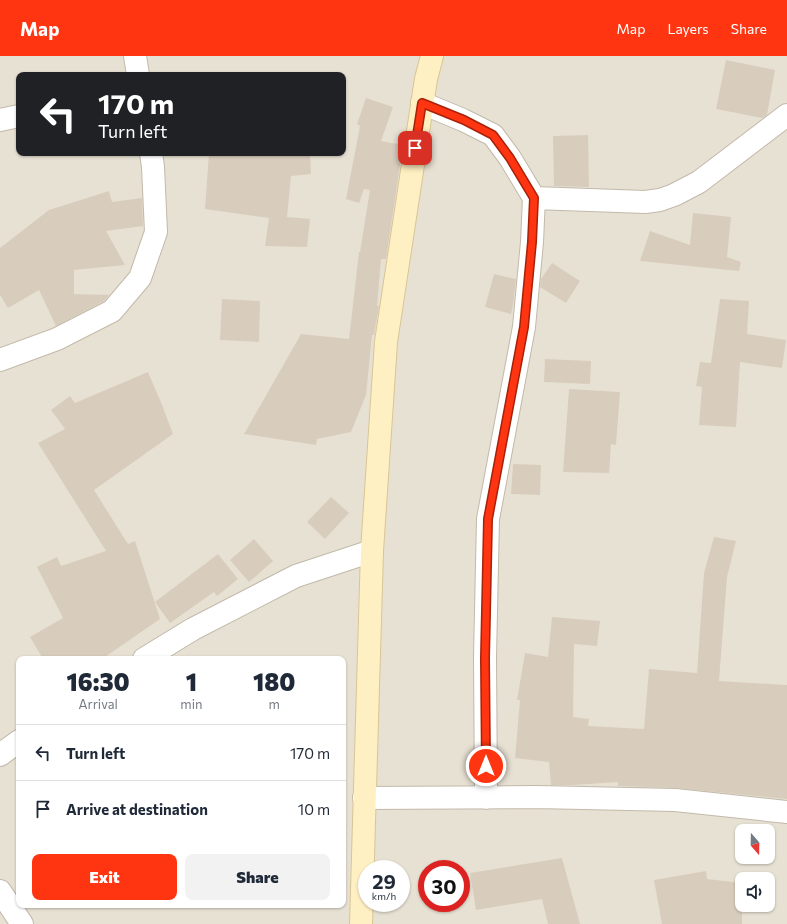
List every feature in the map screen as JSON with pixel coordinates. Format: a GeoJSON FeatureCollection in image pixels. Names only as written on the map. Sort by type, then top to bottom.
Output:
{"type":"FeatureCollection","features":[{"type":"Feature","properties":{"kind":"main road"},"geometry":{"type":"LineString","coordinates":[[362,924],[364,798],[372,551],[386,342],[422,103],[432,56]]}},
{"type":"Feature","properties":{"kind":"street"},"geometry":{"type":"LineString","coordinates":[[135,56],[138,72]]}},
{"type":"Feature","properties":{"kind":"street"},"geometry":{"type":"LineString","coordinates":[[422,103],[464,120],[493,135],[510,158],[534,198],[532,242],[524,327],[488,519],[485,658],[486,798]]}},
{"type":"Feature","properties":{"kind":"street"},"geometry":{"type":"LineString","coordinates":[[534,198],[645,202],[660,200],[674,195],[699,182],[787,115]]}},
{"type":"Feature","properties":{"kind":"street"},"geometry":{"type":"LineString","coordinates":[[0,120],[16,117]]}},
{"type":"Feature","properties":{"kind":"street"},"geometry":{"type":"LineString","coordinates":[[0,360],[57,339],[112,311],[140,278],[156,232],[151,156]]}},
{"type":"Feature","properties":{"kind":"street"},"geometry":{"type":"LineString","coordinates":[[149,656],[193,629],[296,576],[372,551]]}},
{"type":"Feature","properties":{"kind":"street"},"geometry":{"type":"LineString","coordinates":[[0,755],[16,743]]}},
{"type":"Feature","properties":{"kind":"street"},"geometry":{"type":"LineString","coordinates":[[364,798],[537,797],[675,800],[787,812]]}},
{"type":"Feature","properties":{"kind":"street"},"geometry":{"type":"LineString","coordinates":[[0,890],[22,924]]}},
{"type":"Feature","properties":{"kind":"shaded area"},"geometry":{"type":"Polygon","coordinates":[[[0,56],[787,56],[787,924],[0,924],[0,56]]]}},
{"type":"Feature","properties":{"kind":"building"},"geometry":{"type":"Polygon","coordinates":[[[726,60],[775,70],[767,115],[762,118],[716,109],[726,60]]]}},
{"type":"Feature","properties":{"kind":"building"},"geometry":{"type":"Polygon","coordinates":[[[366,98],[393,107],[381,141],[403,145],[386,259],[381,259],[377,306],[379,306],[374,335],[372,335],[366,395],[351,432],[317,439],[316,445],[244,434],[301,334],[349,339],[359,252],[370,190],[364,189],[359,203],[346,199],[360,126],[357,124],[366,98]]]}},
{"type":"Feature","properties":{"kind":"building"},"geometry":{"type":"Polygon","coordinates":[[[588,135],[589,187],[554,186],[553,136],[588,135]]]}},
{"type":"Feature","properties":{"kind":"building"},"geometry":{"type":"Polygon","coordinates":[[[209,156],[310,156],[311,174],[291,176],[287,217],[310,219],[307,247],[265,246],[269,218],[205,209],[209,156]]]}},
{"type":"Feature","properties":{"kind":"building"},"geometry":{"type":"Polygon","coordinates":[[[109,191],[112,202],[142,198],[143,226],[106,231],[125,265],[74,270],[74,294],[109,295],[104,301],[56,326],[39,290],[8,308],[0,295],[0,248],[49,210],[109,191]]]}},
{"type":"Feature","properties":{"kind":"building"},"geometry":{"type":"Polygon","coordinates":[[[693,213],[731,217],[727,257],[741,262],[739,271],[640,261],[650,231],[690,245],[693,213]]]}},
{"type":"Feature","properties":{"kind":"building"},"geometry":{"type":"Polygon","coordinates":[[[552,263],[580,281],[566,303],[540,287],[541,279],[552,263]]]}},
{"type":"Feature","properties":{"kind":"building"},"geometry":{"type":"Polygon","coordinates":[[[494,274],[516,279],[511,314],[485,307],[494,274]]]}},
{"type":"Feature","properties":{"kind":"building"},"geometry":{"type":"Polygon","coordinates":[[[222,299],[260,301],[259,342],[220,340],[222,299]]]}},
{"type":"Feature","properties":{"kind":"building"},"geometry":{"type":"Polygon","coordinates":[[[720,299],[749,301],[747,334],[786,340],[782,368],[740,362],[736,427],[699,425],[702,387],[696,386],[700,362],[711,363],[720,299]]]}},
{"type":"Feature","properties":{"kind":"building"},"geometry":{"type":"Polygon","coordinates":[[[545,359],[591,361],[590,384],[544,382],[545,359]]]}},
{"type":"Feature","properties":{"kind":"building"},"geometry":{"type":"Polygon","coordinates":[[[148,372],[162,405],[173,434],[94,490],[128,544],[135,541],[160,619],[106,656],[41,656],[30,637],[63,618],[37,567],[57,557],[61,566],[106,551],[38,443],[65,429],[51,410],[70,396],[75,403],[148,372]]]}},
{"type":"Feature","properties":{"kind":"building"},"geometry":{"type":"Polygon","coordinates":[[[569,389],[620,392],[616,445],[611,444],[609,473],[563,472],[569,389]]]}},
{"type":"Feature","properties":{"kind":"building"},"geometry":{"type":"Polygon","coordinates":[[[513,464],[541,465],[540,495],[511,494],[513,464]]]}},
{"type":"Feature","properties":{"kind":"building"},"geometry":{"type":"Polygon","coordinates":[[[331,497],[349,513],[325,539],[307,522],[331,497]]]}},
{"type":"Feature","properties":{"kind":"building"},"geometry":{"type":"Polygon","coordinates":[[[714,537],[736,541],[727,577],[719,681],[787,685],[787,799],[676,788],[618,786],[618,782],[551,785],[549,762],[515,758],[520,700],[517,700],[525,653],[548,657],[552,617],[600,621],[597,646],[574,644],[573,717],[589,719],[588,726],[644,729],[649,669],[697,673],[704,573],[714,537]]]}},
{"type":"Feature","properties":{"kind":"building"},"geometry":{"type":"Polygon","coordinates":[[[254,539],[273,561],[249,582],[230,560],[254,539]]]}},
{"type":"Feature","properties":{"kind":"building"},"geometry":{"type":"Polygon","coordinates":[[[218,554],[238,579],[217,596],[214,592],[170,623],[155,602],[218,554]]]}},
{"type":"Feature","properties":{"kind":"building"},"geometry":{"type":"Polygon","coordinates":[[[562,858],[580,924],[548,924],[542,899],[476,910],[470,873],[562,858]]]}},
{"type":"Feature","properties":{"kind":"building"},"geometry":{"type":"Polygon","coordinates":[[[706,871],[707,879],[735,882],[735,912],[742,912],[742,924],[662,924],[654,880],[706,871]]]}},
{"type":"Feature","properties":{"kind":"route"},"geometry":{"type":"LineString","coordinates":[[415,148],[422,103],[464,120],[493,135],[510,158],[534,198],[532,242],[524,327],[488,519],[485,658],[486,766]]}}]}
